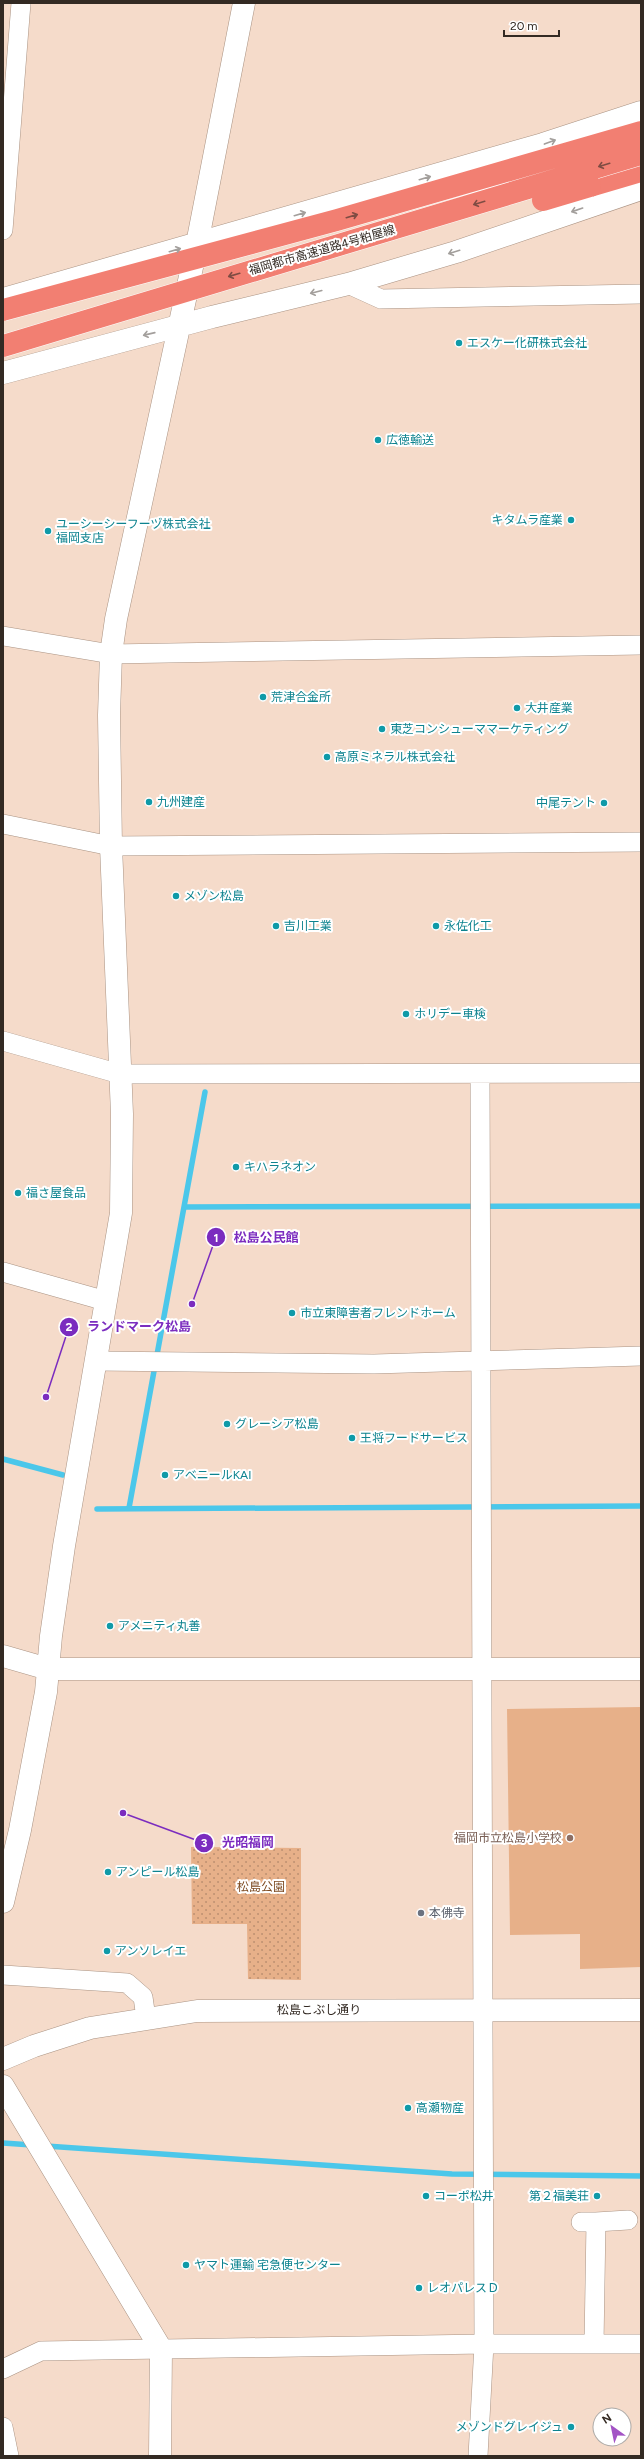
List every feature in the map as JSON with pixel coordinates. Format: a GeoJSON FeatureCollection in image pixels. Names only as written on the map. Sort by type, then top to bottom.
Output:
{"type":"FeatureCollection","features":[{"type":"Feature","properties":{"kind":"highway","name":"福岡都市高速道路4号粕屋線"},"geometry":{"type":"LineString","coordinates":[[4,299],[337,220],[641,132]]}},
{"type":"Feature","properties":{"kind":"highway","name":"福岡都市高速道路4号粕屋線"},"geometry":{"type":"LineString","coordinates":[[3,346],[641,154]]}},
{"type":"Feature","properties":{"kind":"highway"},"geometry":{"type":"LineString","coordinates":[[3,359],[641,171]]}},
{"type":"Feature","properties":{"kind":"street"},"geometry":{"type":"LineString","coordinates":[[3,230],[21,3]]}},
{"type":"Feature","properties":{"kind":"street"},"geometry":{"type":"LineString","coordinates":[[3,1902],[20,1830],[46,1692],[64,1546],[122,1213],[120,1074],[111,846],[109,715],[111,654],[119,604],[197,244],[244,3]]}},
{"type":"Feature","properties":{"kind":"street"},"geometry":{"type":"LineString","coordinates":[[4,299],[543,144],[641,112]]}},
{"type":"Feature","properties":{"kind":"street"},"geometry":{"type":"LineString","coordinates":[[3,373],[212,317],[348,284],[456,252],[641,189]]}},
{"type":"Feature","properties":{"kind":"street"},"geometry":{"type":"LineString","coordinates":[[348,284],[381,299],[641,294]]}},
{"type":"Feature","properties":{"kind":"street"},"geometry":{"type":"LineString","coordinates":[[3,636],[111,654],[641,645]]}},
{"type":"Feature","properties":{"kind":"street"},"geometry":{"type":"LineString","coordinates":[[3,824],[111,846],[641,842]]}},
{"type":"Feature","properties":{"kind":"street"},"geometry":{"type":"LineString","coordinates":[[3,1041],[120,1074],[641,1073]]}},
{"type":"Feature","properties":{"kind":"street"},"geometry":{"type":"LineString","coordinates":[[478,2456],[484,2344],[479,1361],[480,1074]]}},
{"type":"Feature","properties":{"kind":"street"},"geometry":{"type":"LineString","coordinates":[[3,1272],[106,1301]]}},
{"type":"Feature","properties":{"kind":"street"},"geometry":{"type":"LineString","coordinates":[[96,1361],[374,1364],[641,1356]]}},
{"type":"Feature","properties":{"kind":"street"},"geometry":{"type":"LineString","coordinates":[[3,1656],[48,1669],[641,1669]]}},
{"type":"Feature","properties":{"kind":"street"},"geometry":{"type":"LineString","coordinates":[[3,1975],[127,1983],[143,1997],[146,2018]]}},
{"type":"Feature","properties":{"kind":"street","name":"松島こぶし通り"},"geometry":{"type":"LineString","coordinates":[[3,2059],[34,2046],[90,2028],[196,2011],[641,2010]]}},
{"type":"Feature","properties":{"kind":"street"},"geometry":{"type":"LineString","coordinates":[[3,2086],[161,2349],[160,2456]]}},
{"type":"Feature","properties":{"kind":"street"},"geometry":{"type":"LineString","coordinates":[[594,2344],[589,2222],[628,2220]]}},
{"type":"Feature","properties":{"kind":"street"},"geometry":{"type":"LineString","coordinates":[[3,2369],[41,2351],[128,2348],[161,2349],[484,2344],[641,2344]]}},
{"type":"Feature","properties":{"kind":"street"},"geometry":{"type":"LineString","coordinates":[[3,2427],[9,2456]]}},
{"type":"Feature","properties":{"kind":"green space","name":"福岡市立松島小学校"},"geometry":{"type":"Polygon","coordinates":[[[641,1707],[641,1967],[580,1969],[580,1934],[510,1935],[507,1709],[641,1707]]]}},
{"type":"Feature","properties":{"kind":"green space","name":"松島公園"},"geometry":{"type":"Polygon","coordinates":[[[191,1847],[301,1848],[301,1980],[248,1979],[247,1924],[192,1924],[191,1847]]]}},
{"type":"Feature","properties":{"kind":"waterway"},"geometry":{"type":"LineString","coordinates":[[129,1508],[205,1092]]}},
{"type":"Feature","properties":{"kind":"waterway"},"geometry":{"type":"LineString","coordinates":[[185,1207],[641,1206]]}},
{"type":"Feature","properties":{"kind":"waterway"},"geometry":{"type":"LineString","coordinates":[[3,1459],[63,1475]]}},
{"type":"Feature","properties":{"kind":"waterway"},"geometry":{"type":"LineString","coordinates":[[97,1509],[641,1506]]}},
{"type":"Feature","properties":{"kind":"waterway"},"geometry":{"type":"LineString","coordinates":[[3,2143],[32,2145]]}},
{"type":"Feature","properties":{"kind":"waterway"},"geometry":{"type":"LineString","coordinates":[[46,2146],[452,2174],[641,2176]]}},
{"type":"Feature","properties":{"kind":"place","name":"エスケー化研株式会社"},"geometry":{"type":"Point","coordinates":[459,343]}},
{"type":"Feature","properties":{"kind":"place","name":"広徳輸送"},"geometry":{"type":"Point","coordinates":[378,440]}},
{"type":"Feature","properties":{"kind":"place","name":"キタムラ産業"},"geometry":{"type":"Point","coordinates":[571,520]}},
{"type":"Feature","properties":{"kind":"place","name":"ユーシーシーフーヅ株式会社 福岡支店"},"geometry":{"type":"Point","coordinates":[48,531]}},
{"type":"Feature","properties":{"kind":"place","name":"荒津合金所"},"geometry":{"type":"Point","coordinates":[263,697]}},
{"type":"Feature","properties":{"kind":"place","name":"大井産業"},"geometry":{"type":"Point","coordinates":[517,708]}},
{"type":"Feature","properties":{"kind":"place","name":"東芝コンシューママーケティング"},"geometry":{"type":"Point","coordinates":[382,729]}},
{"type":"Feature","properties":{"kind":"place","name":"高原ミネラル株式会社"},"geometry":{"type":"Point","coordinates":[327,757]}},
{"type":"Feature","properties":{"kind":"place","name":"九州建産"},"geometry":{"type":"Point","coordinates":[149,802]}},
{"type":"Feature","properties":{"kind":"place","name":"中尾テント"},"geometry":{"type":"Point","coordinates":[604,803]}},
{"type":"Feature","properties":{"kind":"place","name":"メゾン松島"},"geometry":{"type":"Point","coordinates":[176,896]}},
{"type":"Feature","properties":{"kind":"place","name":"吉川工業"},"geometry":{"type":"Point","coordinates":[276,926]}},
{"type":"Feature","properties":{"kind":"place","name":"永佐化工"},"geometry":{"type":"Point","coordinates":[436,926]}},
{"type":"Feature","properties":{"kind":"place","name":"ホリデー車検"},"geometry":{"type":"Point","coordinates":[406,1014]}},
{"type":"Feature","properties":{"kind":"place","name":"キハラネオン"},"geometry":{"type":"Point","coordinates":[236,1167]}},
{"type":"Feature","properties":{"kind":"place","name":"福さ屋食品"},"geometry":{"type":"Point","coordinates":[18,1193]}},
{"type":"Feature","properties":{"kind":"place","name":"松島公民館"},"geometry":{"type":"Point","coordinates":[192,1304]}},
{"type":"Feature","properties":{"kind":"place","name":"市立東障害者フレンドホーム"},"geometry":{"type":"Point","coordinates":[292,1313]}},
{"type":"Feature","properties":{"kind":"place","name":"ランドマーク松島"},"geometry":{"type":"Point","coordinates":[46,1397]}},
{"type":"Feature","properties":{"kind":"place","name":"グレーシア松島"},"geometry":{"type":"Point","coordinates":[227,1424]}},
{"type":"Feature","properties":{"kind":"place","name":"王将フードサービス"},"geometry":{"type":"Point","coordinates":[352,1438]}},
{"type":"Feature","properties":{"kind":"place","name":"アベニールKAI"},"geometry":{"type":"Point","coordinates":[165,1475]}},
{"type":"Feature","properties":{"kind":"place","name":"アメニティ丸善"},"geometry":{"type":"Point","coordinates":[110,1626]}},
{"type":"Feature","properties":{"kind":"place","name":"光昭福岡"},"geometry":{"type":"Point","coordinates":[123,1813]}},
{"type":"Feature","properties":{"kind":"place","name":"福岡市立松島小学校"},"geometry":{"type":"Point","coordinates":[570,1838]}},
{"type":"Feature","properties":{"kind":"place","name":"アンピール松島"},"geometry":{"type":"Point","coordinates":[108,1872]}},
{"type":"Feature","properties":{"kind":"place","name":"本佛寺"},"geometry":{"type":"Point","coordinates":[421,1913]}},
{"type":"Feature","properties":{"kind":"place","name":"アンソレイエ"},"geometry":{"type":"Point","coordinates":[107,1951]}},
{"type":"Feature","properties":{"kind":"place","name":"高瀬物産"},"geometry":{"type":"Point","coordinates":[408,2108]}},
{"type":"Feature","properties":{"kind":"place","name":"コーポ松井"},"geometry":{"type":"Point","coordinates":[426,2196]}},
{"type":"Feature","properties":{"kind":"place","name":"第２福美荘"},"geometry":{"type":"Point","coordinates":[597,2196]}},
{"type":"Feature","properties":{"kind":"place","name":"ヤマト運輸 宅急便センター"},"geometry":{"type":"Point","coordinates":[186,2265]}},
{"type":"Feature","properties":{"kind":"place","name":"レオパレスＤ"},"geometry":{"type":"Point","coordinates":[419,2288]}},
{"type":"Feature","properties":{"kind":"place","name":"メゾンドグレイジュ"},"geometry":{"type":"Point","coordinates":[571,2427]}}]}
